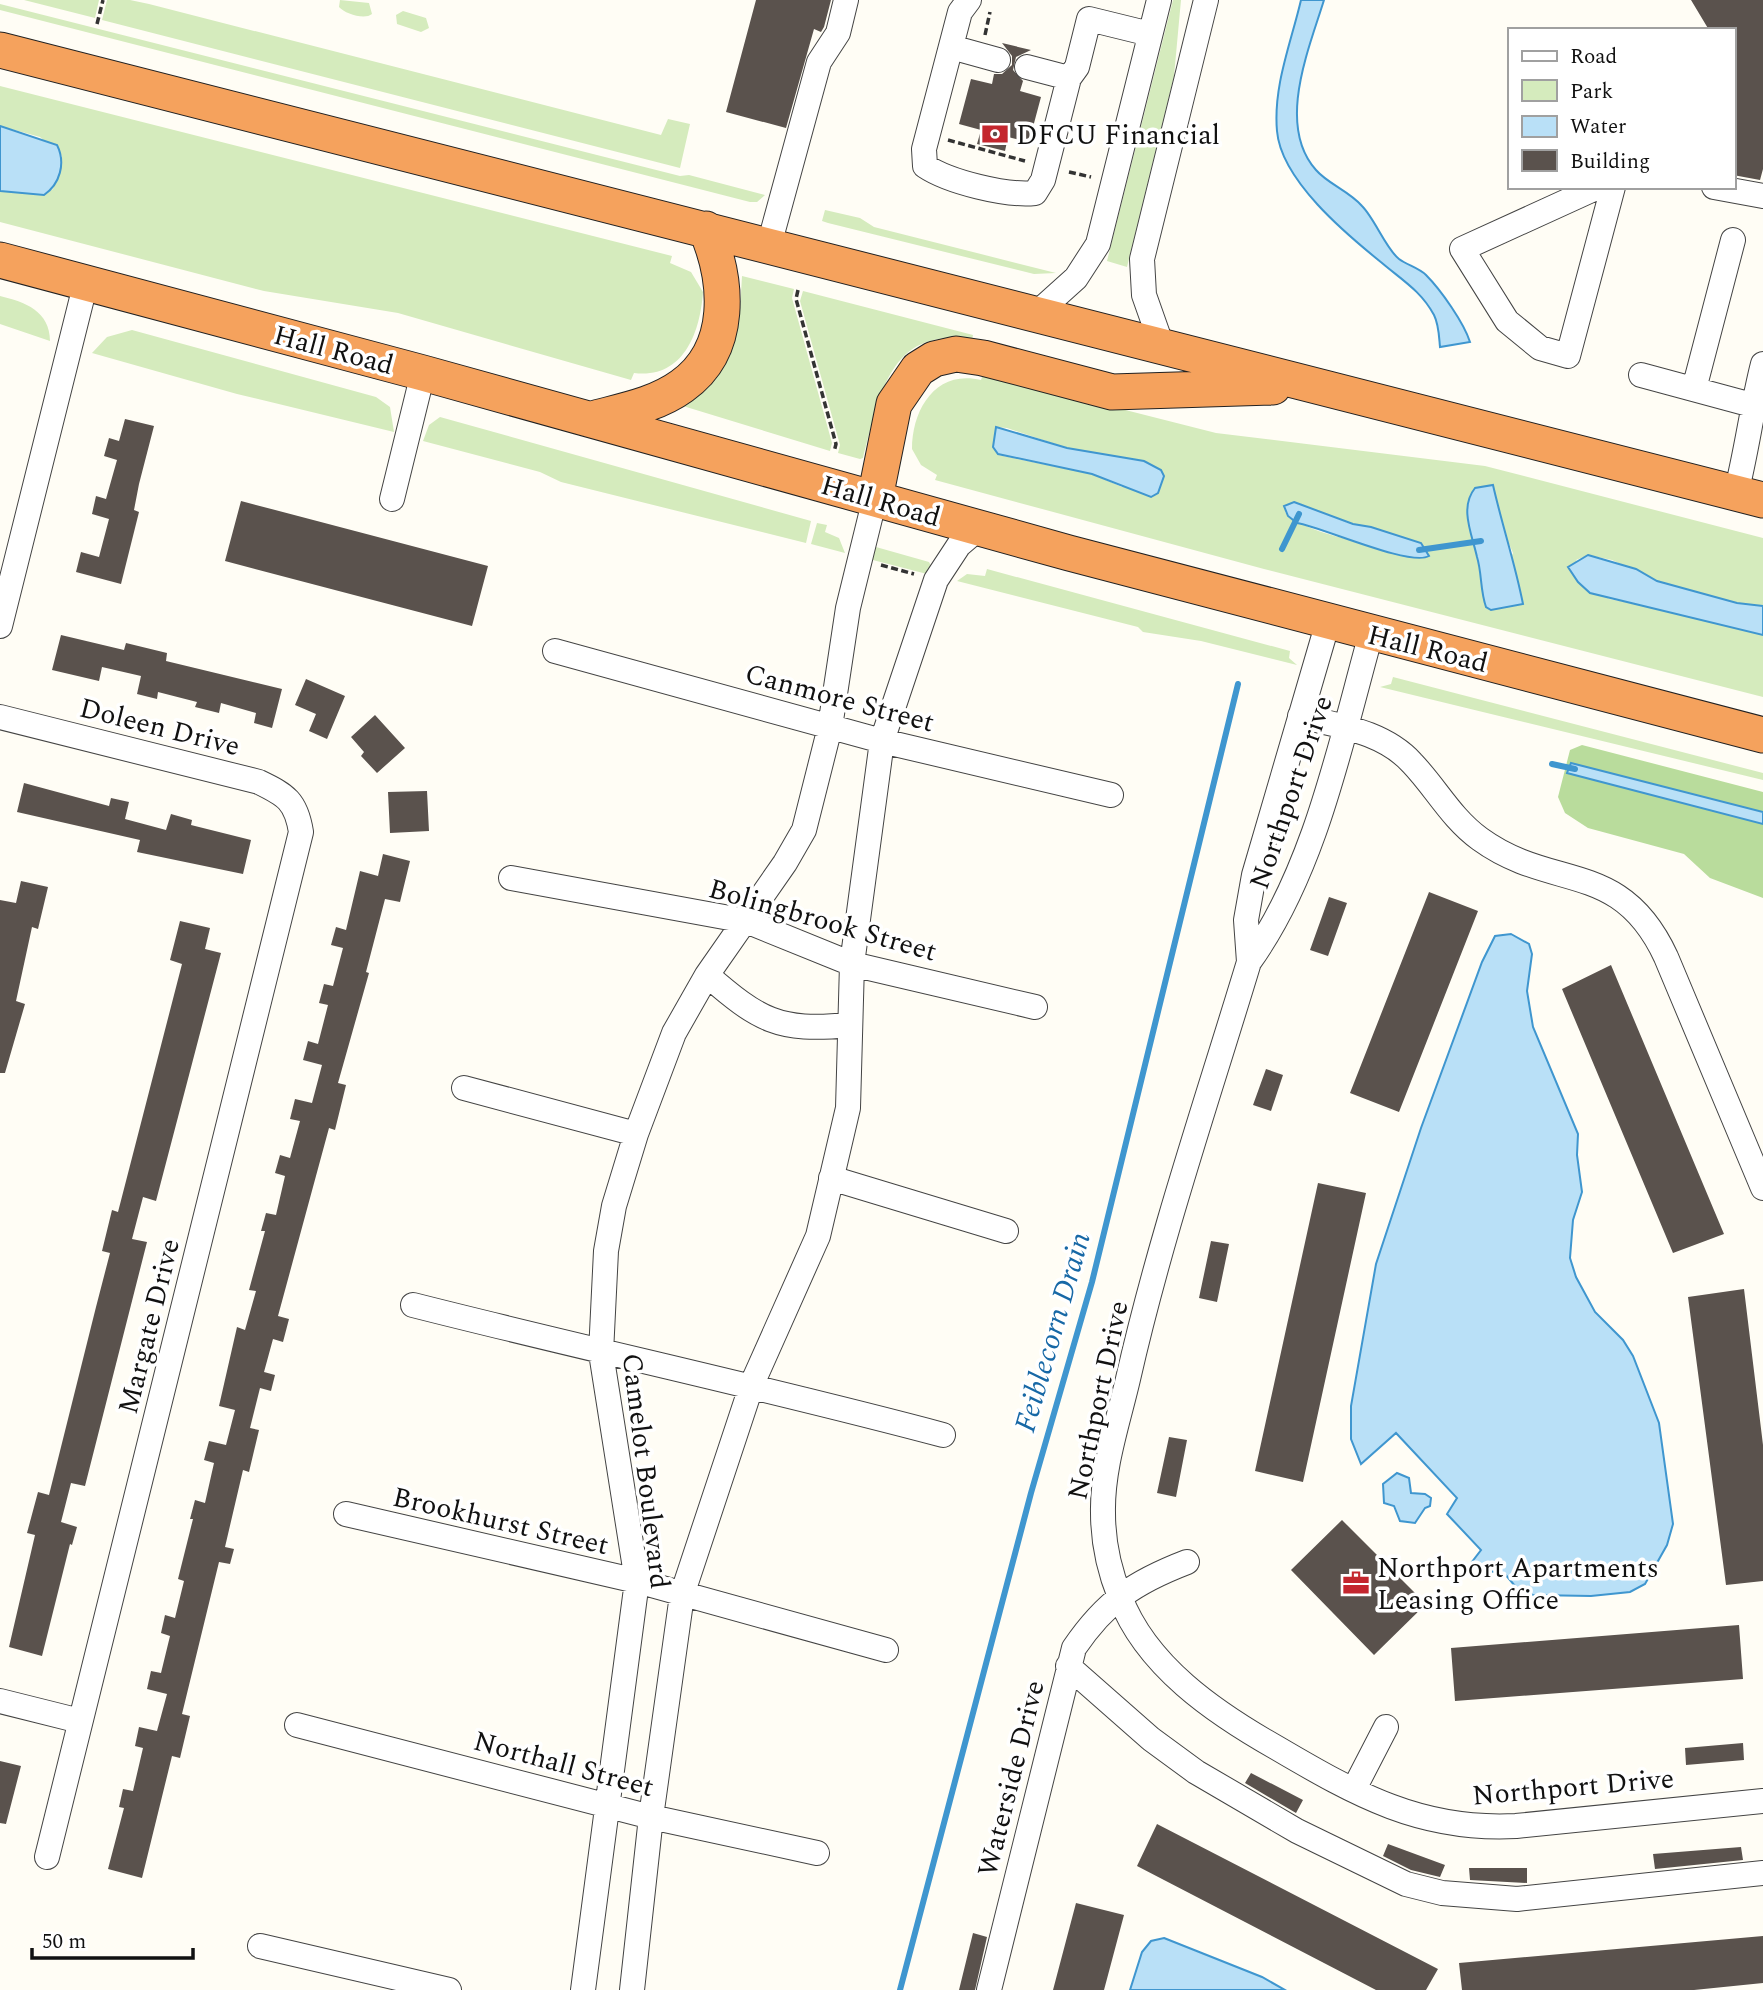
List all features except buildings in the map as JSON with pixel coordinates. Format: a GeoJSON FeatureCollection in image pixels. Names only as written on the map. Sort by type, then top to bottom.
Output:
{"type":"FeatureCollection","features":[{"type":"Feature","properties":{"kind":"highway"},"geometry":{"type":"LineString","coordinates":[[0,50],[1749,497]]}},
{"type":"Feature","properties":{"kind":"highway"},"geometry":{"type":"LineString","coordinates":[[590,419],[648,403],[670,393],[696,374],[711,352],[724,303],[717,254],[706,229]]}},
{"type":"Feature","properties":{"kind":"highway","name":"Hall Road"},"geometry":{"type":"LineString","coordinates":[[0,260],[423,373],[1371,634],[1763,735]]}},
{"type":"Feature","properties":{"kind":"highway"},"geometry":{"type":"LineString","coordinates":[[875,498],[894,404],[918,369],[934,359],[956,354],[1112,392],[1311,386]]}},
{"type":"Feature","properties":{"kind":"street"},"geometry":{"type":"LineString","coordinates":[[769,245],[819,62],[838,33],[846,0]]}},
{"type":"Feature","properties":{"kind":"street"},"geometry":{"type":"LineString","coordinates":[[1037,314],[1076,278],[1098,244],[1159,0]]}},
{"type":"Feature","properties":{"kind":"street"},"geometry":{"type":"LineString","coordinates":[[1162,346],[1144,295],[1142,259],[1206,0]]}},
{"type":"Feature","properties":{"kind":"street"},"geometry":{"type":"LineString","coordinates":[[980,3],[960,12],[924,149],[925,166],[939,175],[1019,195],[1035,193],[1043,180],[1069,78],[1077,66],[1090,19],[1150,34]]}},
{"type":"Feature","properties":{"kind":"street"},"geometry":{"type":"LineString","coordinates":[[951,47],[991,52]]}},
{"type":"Feature","properties":{"kind":"street"},"geometry":{"type":"LineString","coordinates":[[1027,67],[1069,78]]}},
{"type":"Feature","properties":{"kind":"street"},"geometry":{"type":"LineString","coordinates":[[1594,189],[1462,249],[1507,321],[1540,348],[1568,356],[1612,189]]}},
{"type":"Feature","properties":{"kind":"street"},"geometry":{"type":"LineString","coordinates":[[1725,189],[1763,196]]}},
{"type":"Feature","properties":{"kind":"street"},"geometry":{"type":"LineString","coordinates":[[1693,389],[1733,240]]}},
{"type":"Feature","properties":{"kind":"street"},"geometry":{"type":"LineString","coordinates":[[0,626],[86,282]]}},
{"type":"Feature","properties":{"kind":"street"},"geometry":{"type":"LineString","coordinates":[[1749,497],[1748,447],[1752,405],[1763,364]]}},
{"type":"Feature","properties":{"kind":"street"},"geometry":{"type":"LineString","coordinates":[[392,499],[423,373]]}},
{"type":"Feature","properties":{"kind":"street"},"geometry":{"type":"LineString","coordinates":[[1641,375],[1752,405]]}},
{"type":"Feature","properties":{"kind":"street","name":"Camelot Boulevard"},"geometry":{"type":"LineString","coordinates":[[583,1990],[610,1805],[637,1581],[601,1353],[606,1251],[614,1206],[636,1134],[674,1033],[707,975],[746,921],[804,830],[830,727],[848,608],[875,498]]}},
{"type":"Feature","properties":{"kind":"street","name":"Camelot Boulevard"},"geometry":{"type":"LineString","coordinates":[[632,1990],[651,1817],[682,1595],[752,1384],[818,1236],[848,1108],[852,964],[882,740],[936,580],[959,545],[979,528]]}},
{"type":"Feature","properties":{"kind":"street","name":"Northport Drive"},"geometry":{"type":"LineString","coordinates":[[1249,962],[1246,920],[1254,875],[1328,622]]}},
{"type":"Feature","properties":{"kind":"street","name":"Northport Drive"},"geometry":{"type":"LineString","coordinates":[[1371,634],[1345,727],[1297,874],[1274,928],[1249,962],[1157,1265],[1107,1471],[1104,1535],[1120,1597],[1138,1633],[1181,1682],[1249,1732],[1354,1789],[1425,1820],[1482,1828],[1763,1801]]}},
{"type":"Feature","properties":{"kind":"street","name":"Canmore Street"},"geometry":{"type":"LineString","coordinates":[[555,651],[830,727],[1111,795]]}},
{"type":"Feature","properties":{"kind":"street"},"geometry":{"type":"LineString","coordinates":[[1300,716],[1345,727],[1383,741],[1398,750],[1420,771],[1461,823],[1505,855],[1600,885],[1638,911],[1653,930],[1666,957],[1763,1188]]}},
{"type":"Feature","properties":{"kind":"street","name":"Doleen Drive"},"geometry":{"type":"LineString","coordinates":[[0,717],[259,782],[282,793],[297,810]]}},
{"type":"Feature","properties":{"kind":"street","name":"Margate Drive"},"geometry":{"type":"LineString","coordinates":[[47,1857],[296,855],[301,832],[297,810]]}},
{"type":"Feature","properties":{"kind":"street","name":"Bolingbrook Street"},"geometry":{"type":"LineString","coordinates":[[511,878],[746,921],[852,964],[1035,1007]]}},
{"type":"Feature","properties":{"kind":"street"},"geometry":{"type":"LineString","coordinates":[[707,975],[743,1006],[767,1020],[817,1028],[849,1026]]}},
{"type":"Feature","properties":{"kind":"street"},"geometry":{"type":"LineString","coordinates":[[464,1088],[636,1134]]}},
{"type":"Feature","properties":{"kind":"street"},"geometry":{"type":"LineString","coordinates":[[831,1178],[1006,1231]]}},
{"type":"Feature","properties":{"kind":"street"},"geometry":{"type":"LineString","coordinates":[[413,1305],[601,1353],[752,1384],[943,1435]]}},
{"type":"Feature","properties":{"kind":"street","name":"Brookhurst Street"},"geometry":{"type":"LineString","coordinates":[[346,1514],[637,1581],[886,1650]]}},
{"type":"Feature","properties":{"kind":"street","name":"Waterside Drive"},"geometry":{"type":"LineString","coordinates":[[989,1990],[1074,1648],[1087,1629],[1120,1597],[1144,1579],[1187,1562]]}},
{"type":"Feature","properties":{"kind":"street"},"geometry":{"type":"LineString","coordinates":[[1068,1666],[1151,1738],[1196,1772],[1297,1831],[1406,1884],[1442,1893],[1517,1899],[1763,1873]]}},
{"type":"Feature","properties":{"kind":"street"},"geometry":{"type":"LineString","coordinates":[[0,1701],[80,1721]]}},
{"type":"Feature","properties":{"kind":"street","name":"Northall Street"},"geometry":{"type":"LineString","coordinates":[[297,1725],[651,1817],[817,1853]]}},
{"type":"Feature","properties":{"kind":"street"},"geometry":{"type":"LineString","coordinates":[[1354,1789],[1385,1727]]}},
{"type":"Feature","properties":{"kind":"street"},"geometry":{"type":"LineString","coordinates":[[260,1946],[449,1990]]}},
{"type":"Feature","properties":{"kind":"path"},"geometry":{"type":"LineString","coordinates":[[97,24],[103,0]]}},
{"type":"Feature","properties":{"kind":"path"},"geometry":{"type":"LineString","coordinates":[[980,3],[991,52]]}},
{"type":"Feature","properties":{"kind":"path"},"geometry":{"type":"LineString","coordinates":[[944,139],[1037,164]]}},
{"type":"Feature","properties":{"kind":"path"},"geometry":{"type":"LineString","coordinates":[[1060,169],[1091,177]]}},
{"type":"Feature","properties":{"kind":"path"},"geometry":{"type":"LineString","coordinates":[[798,289],[796,299],[836,444],[834,452]]}},
{"type":"Feature","properties":{"kind":"path"},"geometry":{"type":"LineString","coordinates":[[869,562],[926,577]]}},
{"type":"Feature","properties":{"kind":"green space"},"geometry":{"type":"Polygon","coordinates":[[[24,0],[99,0],[95,18],[24,0]]]}},
{"type":"Feature","properties":{"kind":"green space"},"geometry":{"type":"Polygon","coordinates":[[[107,0],[130,0],[149,4],[661,135],[668,119],[690,124],[680,168],[102,20],[107,0]]]}},
{"type":"Feature","properties":{"kind":"green space"},"geometry":{"type":"Polygon","coordinates":[[[340,0],[369,3],[372,14],[350,14],[339,7],[340,0]]]}},
{"type":"Feature","properties":{"kind":"green space"},"geometry":{"type":"Polygon","coordinates":[[[1173,0],[1181,0],[1174,76],[1127,267],[1107,261],[1173,0]]]}},
{"type":"Feature","properties":{"kind":"green space"},"geometry":{"type":"Polygon","coordinates":[[[0,4],[680,176],[689,175],[765,195],[757,202],[750,202],[0,10],[0,4]]]}},
{"type":"Feature","properties":{"kind":"green space"},"geometry":{"type":"Polygon","coordinates":[[[403,11],[426,18],[429,28],[421,32],[397,24],[396,15],[403,11]]]}},
{"type":"Feature","properties":{"kind":"green space"},"geometry":{"type":"Polygon","coordinates":[[[0,86],[672,256],[670,263],[691,272],[703,292],[693,338],[677,361],[665,369],[651,373],[634,373],[631,380],[398,313],[264,291],[0,222],[0,191],[44,195],[53,189],[62,156],[40,137],[0,126],[0,86]]]}},
{"type":"Feature","properties":{"kind":"green space"},"geometry":{"type":"Polygon","coordinates":[[[825,210],[860,218],[874,227],[1056,273],[1034,274],[828,223],[822,221],[825,210]]]}},
{"type":"Feature","properties":{"kind":"green space"},"geometry":{"type":"Polygon","coordinates":[[[742,276],[794,289],[792,298],[832,443],[830,451],[683,406],[713,381],[732,343],[740,311],[742,276]]]}},
{"type":"Feature","properties":{"kind":"green space"},"geometry":{"type":"Polygon","coordinates":[[[803,291],[973,335],[972,340],[944,338],[922,344],[905,355],[892,371],[883,390],[863,458],[838,453],[840,445],[800,301],[803,291]]]}},
{"type":"Feature","properties":{"kind":"green space"},"geometry":{"type":"Polygon","coordinates":[[[0,296],[27,305],[41,315],[46,322],[50,341],[0,324],[0,296]]]}},
{"type":"Feature","properties":{"kind":"green space"},"geometry":{"type":"Polygon","coordinates":[[[132,330],[376,397],[390,407],[394,432],[237,394],[92,353],[107,337],[132,330]]]}},
{"type":"Feature","properties":{"kind":"green space"},"geometry":{"type":"Polygon","coordinates":[[[983,374],[1216,433],[1485,466],[1763,538],[1763,606],[1737,603],[1657,581],[1612,560],[1588,555],[1576,560],[1609,599],[1679,612],[1763,635],[1763,697],[1264,569],[935,480],[937,475],[921,465],[912,449],[916,420],[930,395],[939,386],[965,378],[981,380],[983,374]],[[996,427],[993,446],[998,455],[1092,474],[1122,487],[1144,461],[1067,448],[1007,428],[996,427]],[[1493,485],[1475,488],[1470,496],[1467,513],[1486,607],[1513,553],[1503,530],[1493,485]],[[1294,502],[1285,512],[1304,525],[1325,533],[1401,554],[1412,556],[1421,543],[1353,524],[1294,502]]]}},
{"type":"Feature","properties":{"kind":"green space"},"geometry":{"type":"Polygon","coordinates":[[[440,417],[811,521],[806,543],[561,482],[540,472],[423,441],[429,425],[440,417]]]}},
{"type":"Feature","properties":{"kind":"green space"},"geometry":{"type":"Polygon","coordinates":[[[817,523],[827,525],[825,532],[839,538],[845,553],[811,544],[817,523]]]}},
{"type":"Feature","properties":{"kind":"green space"},"geometry":{"type":"Polygon","coordinates":[[[876,547],[929,562],[931,566],[927,574],[869,559],[876,547]]]}},
{"type":"Feature","properties":{"kind":"green space"},"geometry":{"type":"Polygon","coordinates":[[[987,569],[1290,651],[1289,658],[1297,665],[1201,641],[1143,632],[1138,627],[957,581],[967,574],[985,576],[987,569]]]}},
{"type":"Feature","properties":{"kind":"green space"},"geometry":{"type":"Polygon","coordinates":[[[1393,677],[1763,773],[1763,780],[1380,687],[1391,684],[1393,677]]]}},
{"type":"Feature","properties":{"kind":"green space"},"geometry":{"type":"Polygon","coordinates":[[[1582,745],[1763,792],[1763,898],[1710,878],[1684,854],[1588,828],[1565,813],[1558,797],[1570,750],[1582,745]]]}},
{"type":"Feature","properties":{"kind":"water"},"geometry":{"type":"Polygon","coordinates":[[[1301,0],[1324,0],[1299,86],[1298,131],[1304,152],[1321,175],[1362,206],[1394,254],[1432,281],[1457,316],[1470,342],[1440,347],[1436,319],[1423,299],[1317,204],[1302,187],[1281,150],[1276,114],[1280,81],[1301,0]]]}},
{"type":"Feature","properties":{"kind":"water"},"geometry":{"type":"Polygon","coordinates":[[[0,126],[57,145],[61,159],[60,173],[54,185],[44,195],[0,191],[0,126]]]}},
{"type":"Feature","properties":{"kind":"water"},"geometry":{"type":"Polygon","coordinates":[[[996,427],[1067,448],[1144,461],[1161,470],[1164,476],[1158,493],[1151,497],[1092,474],[998,454],[993,447],[996,427]]]}},
{"type":"Feature","properties":{"kind":"water"},"geometry":{"type":"Polygon","coordinates":[[[1493,485],[1523,604],[1491,610],[1486,607],[1484,601],[1479,563],[1467,513],[1470,496],[1475,488],[1493,485]]]}},
{"type":"Feature","properties":{"kind":"water"},"geometry":{"type":"Polygon","coordinates":[[[1294,502],[1353,524],[1421,543],[1429,556],[1404,556],[1297,523],[1288,516],[1284,506],[1294,502]]]}},
{"type":"Feature","properties":{"kind":"water"},"geometry":{"type":"Polygon","coordinates":[[[1588,555],[1636,569],[1657,581],[1737,603],[1763,606],[1763,635],[1590,593],[1568,567],[1588,555]]]}},
{"type":"Feature","properties":{"kind":"water"},"geometry":{"type":"Polygon","coordinates":[[[1571,763],[1763,812],[1763,824],[1567,773],[1571,763]]]}},
{"type":"Feature","properties":{"kind":"water"},"geometry":{"type":"Polygon","coordinates":[[[1511,934],[1529,944],[1532,954],[1527,991],[1533,1027],[1578,1134],[1577,1155],[1582,1192],[1573,1220],[1570,1258],[1576,1277],[1595,1312],[1623,1340],[1633,1356],[1659,1423],[1673,1524],[1667,1545],[1645,1584],[1630,1592],[1591,1596],[1533,1595],[1520,1592],[1505,1574],[1468,1567],[1481,1550],[1447,1514],[1457,1498],[1396,1433],[1361,1464],[1351,1439],[1351,1406],[1376,1264],[1421,1128],[1482,962],[1495,936],[1511,934]]]}},
{"type":"Feature","properties":{"kind":"water"},"geometry":{"type":"Polygon","coordinates":[[[1397,1473],[1409,1478],[1411,1493],[1425,1494],[1431,1498],[1430,1506],[1425,1508],[1415,1523],[1400,1521],[1394,1506],[1384,1503],[1383,1484],[1397,1473]]]}},
{"type":"Feature","properties":{"kind":"water"},"geometry":{"type":"Polygon","coordinates":[[[1164,1938],[1262,1977],[1285,1990],[1130,1990],[1142,1952],[1151,1941],[1164,1938]]]}},
{"type":"Feature","properties":{"kind":"waterway","name":"Feiblecorn Drain"},"geometry":{"type":"LineString","coordinates":[[1282,549],[1299,514]]}},
{"type":"Feature","properties":{"kind":"waterway","name":"Feiblecorn Drain"},"geometry":{"type":"LineString","coordinates":[[1419,550],[1481,541]]}},
{"type":"Feature","properties":{"kind":"waterway","name":"Feiblecorn Drain"},"geometry":{"type":"LineString","coordinates":[[900,1990],[1031,1493],[1092,1282],[1238,684]]}},
{"type":"Feature","properties":{"kind":"waterway"},"geometry":{"type":"LineString","coordinates":[[1552,764],[1575,769]]}},
{"type":"Feature","properties":{"kind":"place","name":"DFCU Financial"},"geometry":{"type":"Point","coordinates":[995,134]}},
{"type":"Feature","properties":{"kind":"place","name":"Northport Apartments Leasing Office"},"geometry":{"type":"Point","coordinates":[1356,1583]}}]}
